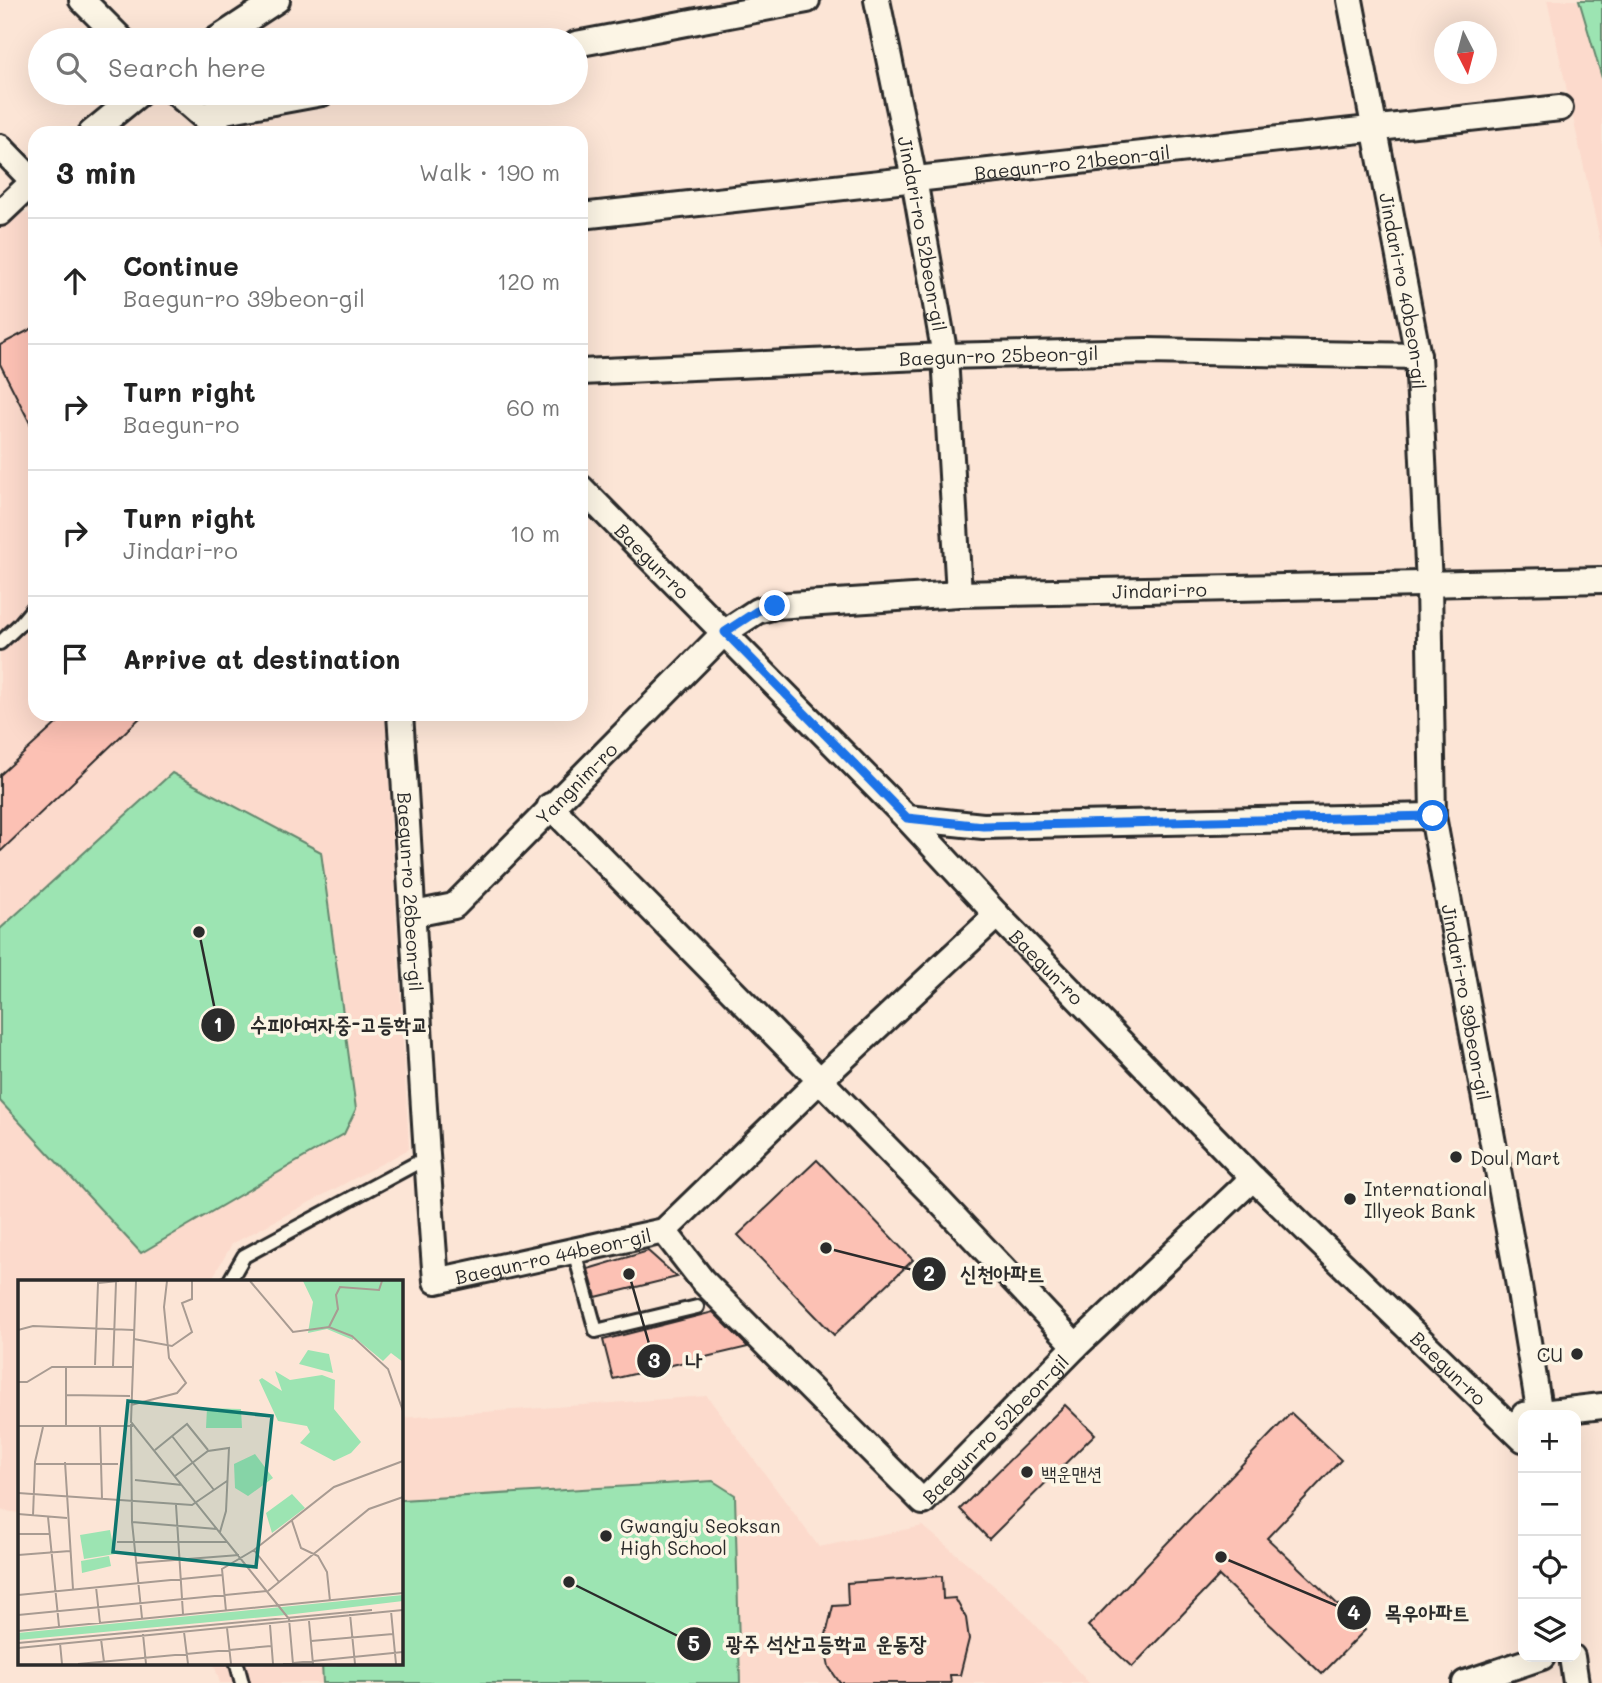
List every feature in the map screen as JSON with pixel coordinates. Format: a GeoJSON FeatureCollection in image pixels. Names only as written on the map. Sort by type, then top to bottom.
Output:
{"type":"FeatureCollection","features":[{"type":"Feature","properties":{"kind":"street"},"geometry":{"type":"LineString","coordinates":[[82,0],[109,28]]}},
{"type":"Feature","properties":{"kind":"street"},"geometry":{"type":"LineString","coordinates":[[234,28],[277,0]]}},
{"type":"Feature","properties":{"kind":"street"},"geometry":{"type":"LineString","coordinates":[[588,42],[807,0]]}},
{"type":"Feature","properties":{"kind":"street","name":"Jindari-ro 52beon-gil"},"geometry":{"type":"LineString","coordinates":[[877,0],[914,179],[946,356],[959,594]]}},
{"type":"Feature","properties":{"kind":"street","name":"Jindari-ro 40beon-gil"},"geometry":{"type":"LineString","coordinates":[[1350,0],[1419,356],[1429,585]]}},
{"type":"Feature","properties":{"kind":"street"},"geometry":{"type":"LineString","coordinates":[[100,126],[125,105]]}},
{"type":"Feature","properties":{"kind":"street"},"geometry":{"type":"LineString","coordinates":[[190,105],[214,126]]}},
{"type":"Feature","properties":{"kind":"street"},"geometry":{"type":"LineString","coordinates":[[203,116],[260,105]]}},
{"type":"Feature","properties":{"kind":"street","name":"Baegun-ro 21beon-gil"},"geometry":{"type":"LineString","coordinates":[[588,215],[1560,108]]}},
{"type":"Feature","properties":{"kind":"street"},"geometry":{"type":"LineString","coordinates":[[0,147],[28,174]]}},
{"type":"Feature","properties":{"kind":"street"},"geometry":{"type":"LineString","coordinates":[[0,213],[28,186]]}},
{"type":"Feature","properties":{"kind":"street","name":"Baegun-ro 25beon-gil"},"geometry":{"type":"LineString","coordinates":[[588,372],[946,356],[1147,351],[1419,356]]}},
{"type":"Feature","properties":{"kind":"street","name":"Baegun-ro"},"geometry":{"type":"LineString","coordinates":[[588,495],[907,818],[1253,1178],[1518,1434]]}},
{"type":"Feature","properties":{"kind":"street","name":"Jindari-ro"},"geometry":{"type":"LineString","coordinates":[[725,632],[757,611],[775,606],[959,594],[1602,580]]}},
{"type":"Feature","properties":{"kind":"street","name":"Jindari-ro 39beon-gil"},"geometry":{"type":"LineString","coordinates":[[1429,585],[1433,816],[1539,1410]]}},
{"type":"Feature","properties":{"kind":"street","name":"Yangnim-ro"},"geometry":{"type":"LineString","coordinates":[[414,914],[454,905],[725,632]]}},
{"type":"Feature","properties":{"kind":"street","name":"Baegun-ro 26beon-gil"},"geometry":{"type":"LineString","coordinates":[[400,721],[414,914],[426,1158],[436,1281]]}},
{"type":"Feature","properties":{"kind":"street"},"geometry":{"type":"LineString","coordinates":[[550,806],[820,1080]]}},
{"type":"Feature","properties":{"kind":"street"},"geometry":{"type":"LineString","coordinates":[[907,818],[983,826],[1433,816]]}},
{"type":"Feature","properties":{"kind":"street","name":"Baegun-ro 44beon-gil"},"geometry":{"type":"LineString","coordinates":[[436,1281],[664,1231],[820,1080],[998,915]]}},
{"type":"Feature","properties":{"kind":"street","name":"Baegun-ro 52beon-gil"},"geometry":{"type":"LineString","coordinates":[[820,1080],[1076,1346]]}},
{"type":"Feature","properties":{"kind":"street","name":"Baegun-ro 52beon-gil"},"geometry":{"type":"LineString","coordinates":[[664,1231],[702,1280],[923,1502],[1076,1346],[1253,1178]]}},
{"type":"Feature","properties":{"kind":"street"},"geometry":{"type":"LineString","coordinates":[[1571,1410],[1602,1406]]}},
{"type":"Feature","properties":{"kind":"street"},"geometry":{"type":"LineString","coordinates":[[1499,1417],[1518,1416]]}},
{"type":"Feature","properties":{"kind":"street"},"geometry":{"type":"LineString","coordinates":[[1465,1683],[1527,1662]]}},
{"type":"Feature","properties":{"kind":"street"},"geometry":{"type":"LineString","coordinates":[[1573,1662],[1576,1683]]}},
{"type":"Feature","properties":{"kind":"lane"},"geometry":{"type":"LineString","coordinates":[[0,643],[28,614]]}},
{"type":"Feature","properties":{"kind":"lane"},"geometry":{"type":"LineString","coordinates":[[230,1280],[244,1256],[426,1158]]}},
{"type":"Feature","properties":{"kind":"lane"},"geometry":{"type":"LineString","coordinates":[[574,1251],[596,1331],[697,1307]]}},
{"type":"Feature","properties":{"kind":"lane"},"geometry":{"type":"LineString","coordinates":[[238,1666],[242,1683]]}},
{"type":"Feature","properties":{"kind":"shaded area"},"geometry":{"type":"Polygon","coordinates":[[[1547,0],[1602,0],[1602,249],[1547,0]]]}},
{"type":"Feature","properties":{"kind":"shaded area"},"geometry":{"type":"Polygon","coordinates":[[[12,211],[28,214],[28,721],[385,721],[409,1149],[232,1244],[211,1280],[18,1280],[18,1513],[0,1510],[0,224],[12,211]]]}},
{"type":"Feature","properties":{"kind":"shaded area","name":"Gwangju Seoksan High School"},"geometry":{"type":"Polygon","coordinates":[[[707,1396],[819,1547],[923,1526],[1018,1606],[1089,1683],[220,1683],[215,1666],[402,1666],[402,1418],[707,1396]]]}},
{"type":"Feature","properties":{"kind":"green space"},"geometry":{"type":"Polygon","coordinates":[[[1579,0],[1602,0],[1602,78],[1579,0]]]}},
{"type":"Feature","properties":{"kind":"green space"},"geometry":{"type":"Polygon","coordinates":[[[172,773],[321,852],[356,1109],[344,1134],[141,1253],[0,1101],[0,929],[172,773]]]}},
{"type":"Feature","properties":{"kind":"green space"},"geometry":{"type":"Polygon","coordinates":[[[713,1481],[735,1495],[740,1683],[323,1683],[322,1666],[402,1666],[402,1500],[713,1481]]]}},
{"type":"Feature","properties":{"kind":"building"},"geometry":{"type":"Polygon","coordinates":[[[28,331],[28,419],[0,364],[0,345],[28,331]]]}},
{"type":"Feature","properties":{"kind":"building"},"geometry":{"type":"Polygon","coordinates":[[[59,721],[137,721],[0,852],[0,775],[59,721]]]}},
{"type":"Feature","properties":{"kind":"building"},"geometry":{"type":"Polygon","coordinates":[[[817,1160],[913,1260],[834,1335],[738,1235],[817,1160]]]}},
{"type":"Feature","properties":{"kind":"building"},"geometry":{"type":"Polygon","coordinates":[[[648,1251],[677,1277],[596,1297],[588,1269],[648,1251]]]}},
{"type":"Feature","properties":{"kind":"building"},"geometry":{"type":"Polygon","coordinates":[[[713,1312],[748,1347],[613,1379],[603,1340],[713,1312]]]}},
{"type":"Feature","properties":{"kind":"building","name":"백운맨션"},"geometry":{"type":"Polygon","coordinates":[[[1065,1405],[1095,1434],[989,1539],[960,1509],[1065,1405]]]}},
{"type":"Feature","properties":{"kind":"building"},"geometry":{"type":"Polygon","coordinates":[[[1291,1413],[1341,1460],[1267,1538],[1365,1630],[1322,1674],[1219,1576],[1132,1667],[1088,1626],[1291,1413]]]}},
{"type":"Feature","properties":{"kind":"building"},"geometry":{"type":"Polygon","coordinates":[[[942,1576],[943,1599],[955,1598],[966,1618],[969,1639],[960,1675],[950,1675],[951,1683],[840,1683],[829,1667],[824,1643],[833,1606],[848,1605],[847,1583],[942,1576]]]}},
{"type":"Feature","properties":{"kind":"place","name":"수피아여자중-고등학교"},"geometry":{"type":"Point","coordinates":[199,932]}},
{"type":"Feature","properties":{"kind":"place","name":"Doul Mart"},"geometry":{"type":"Point","coordinates":[1456,1157]}},
{"type":"Feature","properties":{"kind":"place","name":"International Illyeok Bank"},"geometry":{"type":"Point","coordinates":[1350,1199]}},
{"type":"Feature","properties":{"kind":"place","name":"신천아파트"},"geometry":{"type":"Point","coordinates":[826,1248]}},
{"type":"Feature","properties":{"kind":"place","name":"나"},"geometry":{"type":"Point","coordinates":[629,1274]}},
{"type":"Feature","properties":{"kind":"place","name":"CU"},"geometry":{"type":"Point","coordinates":[1577,1354]}},
{"type":"Feature","properties":{"kind":"place","name":"백운맨션"},"geometry":{"type":"Point","coordinates":[1027,1472]}},
{"type":"Feature","properties":{"kind":"place","name":"Gwangju Seoksan High School"},"geometry":{"type":"Point","coordinates":[606,1536]}},
{"type":"Feature","properties":{"kind":"place","name":"목우아파트"},"geometry":{"type":"Point","coordinates":[1221,1557]}},
{"type":"Feature","properties":{"kind":"place","name":"광주 석산고등학교 운동장"},"geometry":{"type":"Point","coordinates":[569,1582]}},
{"type":"Feature","properties":{"kind":"route"},"geometry":{"type":"LineString","coordinates":[[775,606],[757,611],[725,632],[907,818],[983,826],[1433,816]]}}]}
